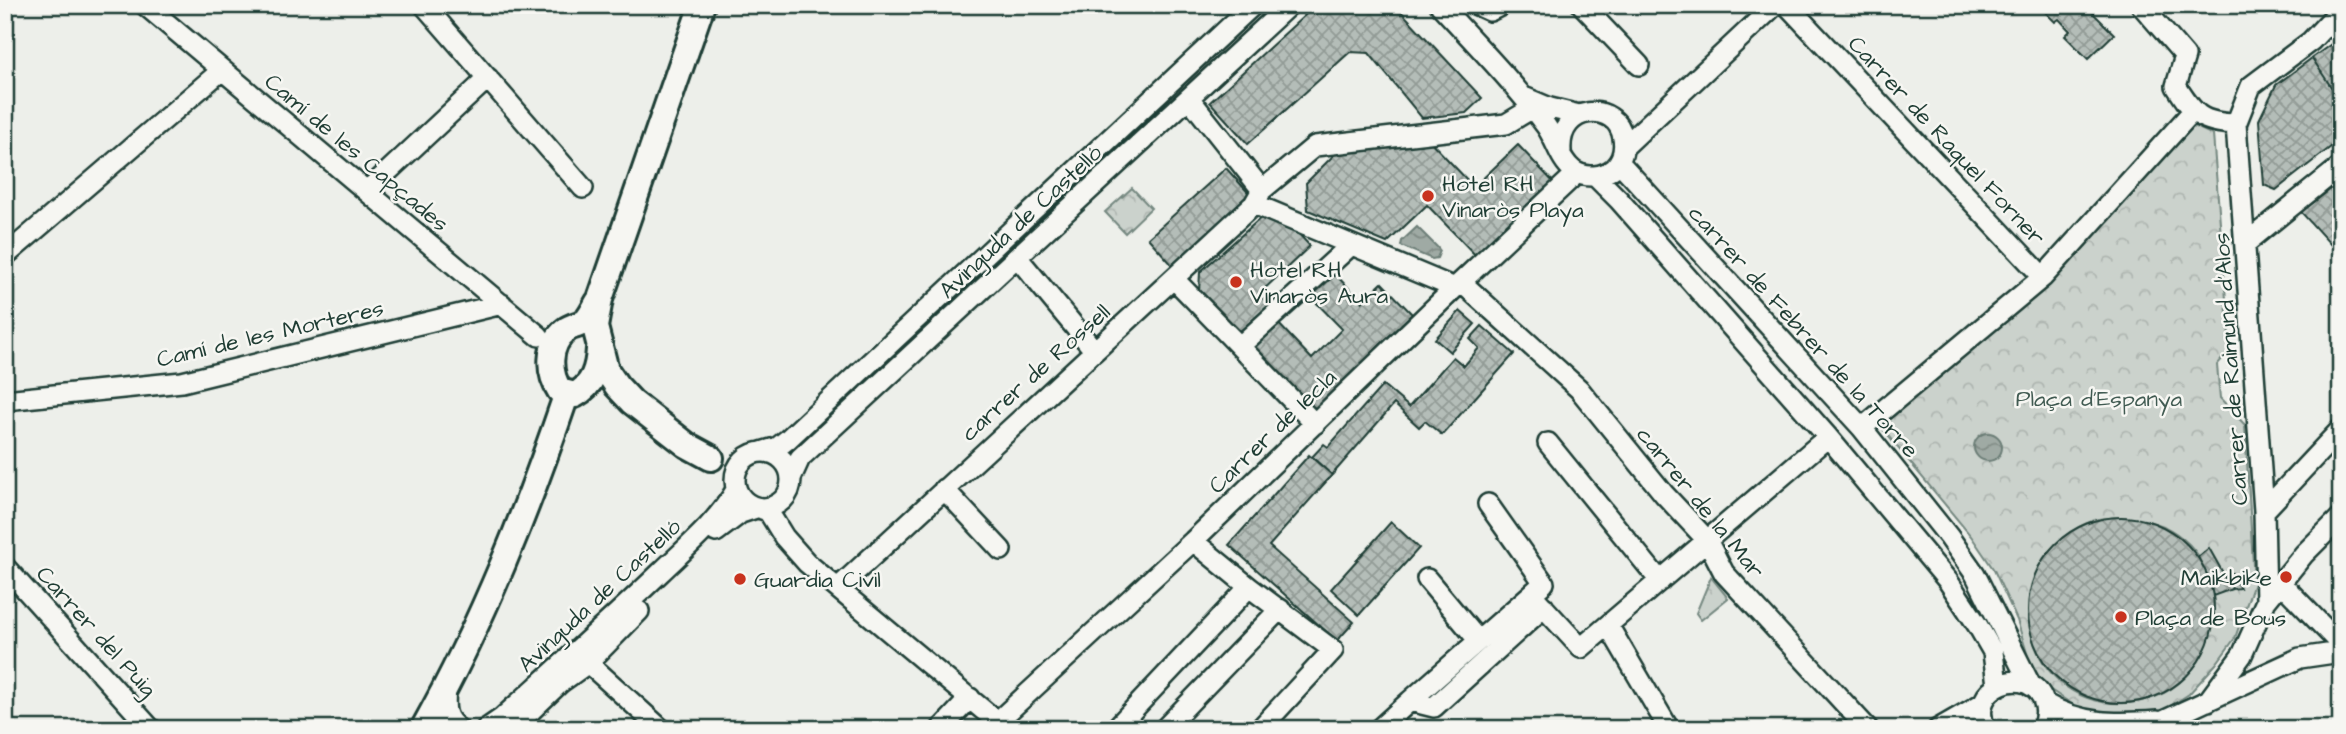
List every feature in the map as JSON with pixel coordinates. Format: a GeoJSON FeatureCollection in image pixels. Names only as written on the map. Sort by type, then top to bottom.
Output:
{"type":"FeatureCollection","features":[{"type":"Feature","properties":{"kind":"main road"},"geometry":{"type":"LineString","coordinates":[[702,5],[600,299],[595,327],[606,370],[617,386],[632,402],[687,445],[711,458]]}},
{"type":"Feature","properties":{"kind":"main road"},"geometry":{"type":"LineString","coordinates":[[600,299],[585,321],[570,328],[556,345],[544,348],[552,379],[559,391],[601,388],[632,402]]}},
{"type":"Feature","properties":{"kind":"main road"},"geometry":{"type":"LineString","coordinates":[[423,729],[511,548],[577,390],[598,366],[600,341]]}},
{"type":"Feature","properties":{"kind":"street","name":"Camí de les Capçades"},"geometry":{"type":"LineString","coordinates":[[145,5],[477,286],[502,304],[544,348]]}},
{"type":"Feature","properties":{"kind":"street"},"geometry":{"type":"LineString","coordinates":[[424,5],[583,188]]}},
{"type":"Feature","properties":{"kind":"street","name":"Avinguda de Castelló"},"geometry":{"type":"LineString","coordinates":[[753,455],[778,447],[788,439],[1253,5]]}},
{"type":"Feature","properties":{"kind":"street","name":"Avinguda de Castelló"},"geometry":{"type":"LineString","coordinates":[[789,487],[800,458],[1289,5]]}},
{"type":"Feature","properties":{"kind":"street"},"geometry":{"type":"LineString","coordinates":[[1440,5],[1547,128],[1564,160],[1619,200],[1828,437],[1917,543],[1948,581],[1993,652],[1997,685]]}},
{"type":"Feature","properties":{"kind":"street"},"geometry":{"type":"LineString","coordinates":[[1460,5],[1474,42]]}},
{"type":"Feature","properties":{"kind":"street"},"geometry":{"type":"LineString","coordinates":[[1477,5],[1490,11],[1502,5]]}},
{"type":"Feature","properties":{"kind":"street"},"geometry":{"type":"LineString","coordinates":[[1582,5],[1639,65]]}},
{"type":"Feature","properties":{"kind":"street"},"geometry":{"type":"LineString","coordinates":[[1586,175],[1613,169],[1621,154],[1775,5]]}},
{"type":"Feature","properties":{"kind":"street","name":"Carrer de Raquel Forner"},"geometry":{"type":"LineString","coordinates":[[1787,5],[2043,277]]}},
{"type":"Feature","properties":{"kind":"street"},"geometry":{"type":"LineString","coordinates":[[2141,5],[2185,56],[2176,86],[2192,112],[2218,123],[2236,124]]}},
{"type":"Feature","properties":{"kind":"street","name":"Carrer de Raimund d'Alos"},"geometry":{"type":"LineString","coordinates":[[2208,701],[2242,655],[2266,601],[2264,511],[2236,124],[2251,86],[2311,41],[2341,9]]}},
{"type":"Feature","properties":{"kind":"street"},"geometry":{"type":"LineString","coordinates":[[5,256],[222,70]]}},
{"type":"Feature","properties":{"kind":"street"},"geometry":{"type":"LineString","coordinates":[[367,191],[488,78]]}},
{"type":"Feature","properties":{"kind":"street","name":"carrer de la Mar"},"geometry":{"type":"LineString","coordinates":[[1189,98],[1258,197],[1350,246],[1458,285],[1579,389],[1664,494],[1707,541],[1724,573],[1868,729]]}},
{"type":"Feature","properties":{"kind":"street"},"geometry":{"type":"LineString","coordinates":[[1526,102],[1579,115]]}},
{"type":"Feature","properties":{"kind":"street","name":"carrer de Rossell"},"geometry":{"type":"LineString","coordinates":[[838,588],[1094,350],[1175,280],[1258,197],[1315,146],[1506,124],[1526,102]]}},
{"type":"Feature","properties":{"kind":"street"},"geometry":{"type":"LineString","coordinates":[[1561,151],[1563,130],[1579,115],[1590,112],[1601,113],[1618,126],[1623,136],[1621,154]]}},
{"type":"Feature","properties":{"kind":"street"},"geometry":{"type":"LineString","coordinates":[[1862,428],[2043,277],[2192,112]]}},
{"type":"Feature","properties":{"kind":"street","name":"carrer de Febrer de la Torre"},"geometry":{"type":"LineString","coordinates":[[1621,154],[1862,428],[1949,537],[1975,574],[2031,686],[2044,703]]}},
{"type":"Feature","properties":{"kind":"street"},"geometry":{"type":"LineString","coordinates":[[2246,243],[2341,166]]}},
{"type":"Feature","properties":{"kind":"street","name":"Carrer de Iecla"},"geometry":{"type":"LineString","coordinates":[[1002,725],[1458,285],[1586,175]]}},
{"type":"Feature","properties":{"kind":"street"},"geometry":{"type":"LineString","coordinates":[[1240,346],[1350,246]]}},
{"type":"Feature","properties":{"kind":"street"},"geometry":{"type":"LineString","coordinates":[[1017,257],[1094,350]]}},
{"type":"Feature","properties":{"kind":"street"},"geometry":{"type":"LineString","coordinates":[[1175,280],[1315,424]]}},
{"type":"Feature","properties":{"kind":"street","name":"Camí de les Morteres"},"geometry":{"type":"LineString","coordinates":[[5,400],[182,382],[502,304]]}},
{"type":"Feature","properties":{"kind":"street"},"geometry":{"type":"LineString","coordinates":[[2264,511],[2341,429]]}},
{"type":"Feature","properties":{"kind":"street"},"geometry":{"type":"LineString","coordinates":[[1538,600],[1581,648],[1828,437]]}},
{"type":"Feature","properties":{"kind":"street"},"geometry":{"type":"LineString","coordinates":[[1548,443],[1660,581]]}},
{"type":"Feature","properties":{"kind":"street"},"geometry":{"type":"LineString","coordinates":[[711,458],[725,462],[772,453],[781,458],[788,467],[789,524],[807,563]]}},
{"type":"Feature","properties":{"kind":"street"},"geometry":{"type":"LineString","coordinates":[[736,489],[736,471],[753,455]]}},
{"type":"Feature","properties":{"kind":"street"},"geometry":{"type":"LineString","coordinates":[[711,458],[739,496],[768,511],[784,537],[807,563],[1002,725]]}},
{"type":"Feature","properties":{"kind":"street"},"geometry":{"type":"LineString","coordinates":[[759,508],[772,507],[789,487]]}},
{"type":"Feature","properties":{"kind":"street","name":"Avinguda de Castelló"},"geometry":{"type":"LineString","coordinates":[[486,729],[638,594],[725,509],[736,489]]}},
{"type":"Feature","properties":{"kind":"street"},"geometry":{"type":"LineString","coordinates":[[944,489],[1001,550]]}},
{"type":"Feature","properties":{"kind":"street"},"geometry":{"type":"LineString","coordinates":[[1410,701],[1434,707],[1538,600],[1544,583],[1488,504]]}},
{"type":"Feature","properties":{"kind":"street","name":"Avinguda de Castelló"},"geometry":{"type":"LineString","coordinates":[[512,729],[560,683],[588,663],[714,534],[741,513],[759,508]]}},
{"type":"Feature","properties":{"kind":"street"},"geometry":{"type":"LineString","coordinates":[[2266,601],[2304,554],[2341,517]]}},
{"type":"Feature","properties":{"kind":"street"},"geometry":{"type":"LineString","coordinates":[[1917,543],[1930,552],[1940,553],[1947,546],[1949,537]]}},
{"type":"Feature","properties":{"kind":"street"},"geometry":{"type":"LineString","coordinates":[[1193,541],[1333,650],[1260,729]]}},
{"type":"Feature","properties":{"kind":"street","name":"Carrer del Puig"},"geometry":{"type":"LineString","coordinates":[[5,567],[152,729]]}},
{"type":"Feature","properties":{"kind":"street"},"geometry":{"type":"LineString","coordinates":[[1427,579],[1478,640]]}},
{"type":"Feature","properties":{"kind":"street"},"geometry":{"type":"LineString","coordinates":[[2281,583],[2341,645]]}},
{"type":"Feature","properties":{"kind":"street"},"geometry":{"type":"LineString","coordinates":[[1115,729],[1249,587]]}},
{"type":"Feature","properties":{"kind":"street"},"geometry":{"type":"LineString","coordinates":[[1379,729],[1478,640],[1538,600]]}},
{"type":"Feature","properties":{"kind":"street"},"geometry":{"type":"LineString","coordinates":[[1164,729],[1280,609]]}},
{"type":"Feature","properties":{"kind":"street"},"geometry":{"type":"LineString","coordinates":[[1608,625],[1669,729]]}},
{"type":"Feature","properties":{"kind":"street"},"geometry":{"type":"LineString","coordinates":[[2044,703],[2074,718],[2104,726],[2152,725],[2300,658],[2341,652]]}},
{"type":"Feature","properties":{"kind":"street"},"geometry":{"type":"LineString","coordinates":[[588,663],[661,729]]}},
{"type":"Feature","properties":{"kind":"street"},"geometry":{"type":"LineString","coordinates":[[1986,729],[1981,713],[1983,703],[1997,685],[2014,681],[2031,686]]}},
{"type":"Feature","properties":{"kind":"street"},"geometry":{"type":"LineString","coordinates":[[447,683],[444,710],[452,725],[459,729]]}},
{"type":"Feature","properties":{"kind":"street"},"geometry":{"type":"LineString","coordinates":[[941,729],[970,698]]}},
{"type":"Feature","properties":{"kind":"street"},"geometry":{"type":"LineString","coordinates":[[1938,729],[1983,703]]}},
{"type":"Feature","properties":{"kind":"street"},"geometry":{"type":"LineString","coordinates":[[2041,729],[2046,713],[2044,703]]}},
{"type":"Feature","properties":{"kind":"green space","name":"Plaça d'Espanya"},"geometry":{"type":"Polygon","coordinates":[[[2194,126],[2213,135],[2230,350],[2217,365],[2220,398],[2245,425],[2254,583],[2235,638],[2189,694],[2164,710],[2129,717],[2081,710],[2046,687],[2030,663],[2017,620],[1994,570],[1971,536],[1879,425],[2025,304],[2194,126]],[[2121,517],[2095,520],[2062,539],[2040,565],[2030,596],[2030,628],[2041,657],[2060,682],[2089,698],[2126,703],[2158,696],[2183,679],[2201,656],[2212,628],[2213,599],[2206,570],[2190,545],[2163,526],[2121,517]]]}},
{"type":"Feature","properties":{"kind":"green space"},"geometry":{"type":"Polygon","coordinates":[[[1132,188],[1151,208],[1125,233],[1105,212],[1132,188]]]}},
{"type":"Feature","properties":{"kind":"green space"},"geometry":{"type":"Polygon","coordinates":[[[1711,577],[1728,598],[1701,620],[1696,613],[1711,577]]]}},
{"type":"Feature","properties":{"kind":"water"},"geometry":{"type":"Polygon","coordinates":[[[1417,227],[1440,251],[1437,258],[1432,259],[1401,246],[1402,241],[1417,227]]]}},
{"type":"Feature","properties":{"kind":"water"},"geometry":{"type":"Polygon","coordinates":[[[1988,433],[1998,437],[2002,447],[1998,457],[1988,461],[1978,457],[1974,447],[1978,437],[1988,433]]]}},
{"type":"Feature","properties":{"kind":"building"},"geometry":{"type":"Polygon","coordinates":[[[1316,5],[1395,5],[1482,98],[1466,113],[1422,118],[1369,53],[1350,52],[1248,144],[1210,102],[1316,5]]]}},
{"type":"Feature","properties":{"kind":"building"},"geometry":{"type":"Polygon","coordinates":[[[2038,5],[2094,5],[2097,9],[2093,13],[2114,34],[2088,59],[2065,36],[2070,31],[2059,19],[2055,22],[2038,5]]]}},
{"type":"Feature","properties":{"kind":"building"},"geometry":{"type":"Polygon","coordinates":[[[2341,37],[2341,102],[2312,58],[2341,37]]]}},
{"type":"Feature","properties":{"kind":"building"},"geometry":{"type":"Polygon","coordinates":[[[2312,58],[2341,102],[2341,139],[2276,190],[2264,185],[2259,120],[2276,85],[2312,58]]]}},
{"type":"Feature","properties":{"kind":"building","name":"Hotel RH Vinaròs Playa"},"geometry":{"type":"Polygon","coordinates":[[[1429,140],[1474,187],[1518,145],[1558,187],[1481,261],[1427,205],[1387,243],[1308,210],[1306,183],[1340,149],[1429,140]]]}},
{"type":"Feature","properties":{"kind":"building"},"geometry":{"type":"Polygon","coordinates":[[[1226,168],[1254,199],[1175,268],[1148,238],[1226,168]]]}},
{"type":"Feature","properties":{"kind":"building"},"geometry":{"type":"Polygon","coordinates":[[[2341,181],[2341,256],[2301,212],[2341,181]]]}},
{"type":"Feature","properties":{"kind":"building","name":"Hotel RH Vinaròs Aura"},"geometry":{"type":"Polygon","coordinates":[[[1263,216],[1297,232],[1310,246],[1259,294],[1272,308],[1241,336],[1199,292],[1200,272],[1263,216]]]}},
{"type":"Feature","properties":{"kind":"building"},"geometry":{"type":"Polygon","coordinates":[[[1330,269],[1362,302],[1382,283],[1412,314],[1314,410],[1251,345],[1276,321],[1312,359],[1342,329],[1306,292],[1330,269]]]}},
{"type":"Feature","properties":{"kind":"building"},"geometry":{"type":"Polygon","coordinates":[[[1460,311],[1475,324],[1450,352],[1435,339],[1460,311]]]}},
{"type":"Feature","properties":{"kind":"building"},"geometry":{"type":"Polygon","coordinates":[[[1482,326],[1514,354],[1442,435],[1425,421],[1419,427],[1394,404],[1332,475],[1312,457],[1324,444],[1328,447],[1383,385],[1409,407],[1453,357],[1464,366],[1479,348],[1470,339],[1482,326]]]}},
{"type":"Feature","properties":{"kind":"building"},"geometry":{"type":"Polygon","coordinates":[[[1309,455],[1332,475],[1269,546],[1354,622],[1337,641],[1229,545],[1309,455]]]}},
{"type":"Feature","properties":{"kind":"building","name":"Plaça de Bous"},"geometry":{"type":"Polygon","coordinates":[[[2121,517],[2157,524],[2187,544],[2207,574],[2214,610],[2207,646],[2187,676],[2157,696],[2121,703],[2085,696],[2055,676],[2035,646],[2028,610],[2035,574],[2055,544],[2085,524],[2121,517]]]}},
{"type":"Feature","properties":{"kind":"building"},"geometry":{"type":"Polygon","coordinates":[[[1391,522],[1419,548],[1359,615],[1331,589],[1391,522]]]}},
{"type":"Feature","properties":{"kind":"building"},"geometry":{"type":"Polygon","coordinates":[[[2209,548],[2232,589],[2213,596],[2209,578],[2198,557],[2209,548]]]}},
{"type":"Feature","properties":{"kind":"building"},"geometry":{"type":"Polygon","coordinates":[[[2232,573],[2240,588],[2232,589],[2224,576],[2232,573]]]}},
{"type":"Feature","properties":{"kind":"place","name":"Hotel RH Vinaròs Playa"},"geometry":{"type":"Point","coordinates":[1428,196]}},
{"type":"Feature","properties":{"kind":"place","name":"Hotel RH Vinaròs Aura"},"geometry":{"type":"Point","coordinates":[1236,282]}},
{"type":"Feature","properties":{"kind":"place","name":"Maikbike"},"geometry":{"type":"Point","coordinates":[2286,577]}},
{"type":"Feature","properties":{"kind":"place","name":"Guardia Civil"},"geometry":{"type":"Point","coordinates":[740,579]}},
{"type":"Feature","properties":{"kind":"place","name":"Plaça de Bous"},"geometry":{"type":"Point","coordinates":[2121,617]}}]}
